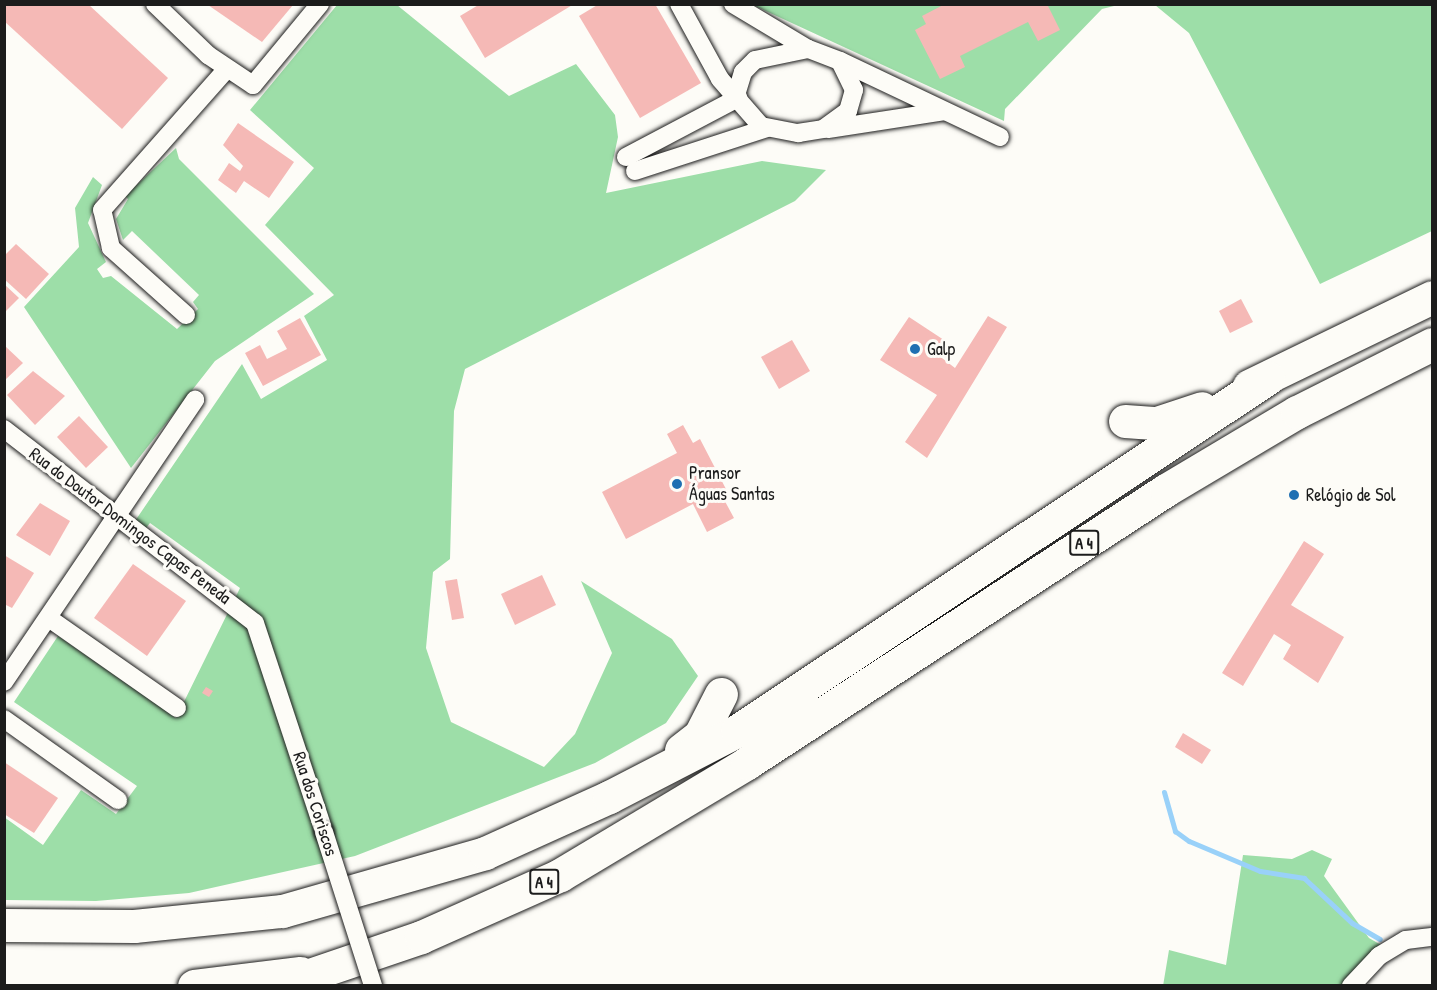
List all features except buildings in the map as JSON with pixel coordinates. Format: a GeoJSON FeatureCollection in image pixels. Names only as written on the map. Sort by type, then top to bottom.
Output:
{"type":"FeatureCollection","features":[{"type":"Feature","properties":{"kind":"highway","name":"A 4"},"geometry":{"type":"LineString","coordinates":[[4,925],[134,926],[282,911],[485,853],[609,797],[737,731],[1268,378],[1432,297]]}},
{"type":"Feature","properties":{"kind":"highway","name":"A 4"},"geometry":{"type":"LineString","coordinates":[[277,986],[421,938],[560,875],[747,763],[1166,490],[1297,412],[1432,344]]}},
{"type":"Feature","properties":{"kind":"highway"},"geometry":{"type":"LineString","coordinates":[[1125,421],[1157,423],[1180,417],[1268,378]]}},
{"type":"Feature","properties":{"kind":"highway"},"geometry":{"type":"LineString","coordinates":[[609,797],[625,781],[699,735],[721,694]]}},
{"type":"Feature","properties":{"kind":"highway","name":"A 4"},"geometry":{"type":"LineString","coordinates":[[194,986],[326,970]]}},
{"type":"Feature","properties":{"kind":"street"},"geometry":{"type":"LineString","coordinates":[[156,4],[226,70],[253,85],[274,64],[320,4]]}},
{"type":"Feature","properties":{"kind":"street"},"geometry":{"type":"LineString","coordinates":[[679,4],[720,79],[738,95],[748,116],[767,128],[798,133],[945,111]]}},
{"type":"Feature","properties":{"kind":"street"},"geometry":{"type":"LineString","coordinates":[[733,4],[808,49],[840,61],[1000,137]]}},
{"type":"Feature","properties":{"kind":"street"},"geometry":{"type":"LineString","coordinates":[[767,128],[630,164],[738,95],[743,72],[754,60],[808,49]]}},
{"type":"Feature","properties":{"kind":"street"},"geometry":{"type":"LineString","coordinates":[[823,129],[839,122],[853,100],[853,81],[840,61]]}},
{"type":"Feature","properties":{"kind":"street"},"geometry":{"type":"LineString","coordinates":[[186,315],[111,248],[102,210],[226,70]]}},
{"type":"Feature","properties":{"kind":"street"},"geometry":{"type":"LineString","coordinates":[[4,682],[50,619],[195,400]]}},
{"type":"Feature","properties":{"kind":"street","name":"Rua do Doutor Domingos Capas Peneda"},"geometry":{"type":"LineString","coordinates":[[4,429],[117,519],[255,623]]}},
{"type":"Feature","properties":{"kind":"street"},"geometry":{"type":"LineString","coordinates":[[50,619],[177,708]]}},
{"type":"Feature","properties":{"kind":"street","name":"Rua dos Coriscos"},"geometry":{"type":"LineString","coordinates":[[255,623],[373,986]]}},
{"type":"Feature","properties":{"kind":"street"},"geometry":{"type":"LineString","coordinates":[[4,719],[118,800]]}},
{"type":"Feature","properties":{"kind":"street"},"geometry":{"type":"LineString","coordinates":[[1351,986],[1397,945],[1432,937]]}},
{"type":"Feature","properties":{"kind":"green space"},"geometry":{"type":"Polygon","coordinates":[[[337,5],[397,5],[509,96],[576,64],[615,115],[618,137],[606,193],[762,161],[826,170],[795,201],[465,369],[454,411],[450,559],[433,572],[426,648],[451,722],[544,767],[575,734],[612,653],[581,581],[672,639],[698,676],[666,723],[595,763],[355,856],[189,893],[96,901],[5,900],[4,817],[43,845],[81,790],[116,814],[137,786],[14,702],[58,636],[176,718],[240,588],[150,523],[146,528],[135,521],[242,364],[261,399],[327,360],[304,316],[334,295],[265,225],[314,168],[250,110],[337,5]]]}},
{"type":"Feature","properties":{"kind":"green space"},"geometry":{"type":"Polygon","coordinates":[[[753,5],[1118,5],[1102,9],[1005,109],[1004,121],[753,5]]]}},
{"type":"Feature","properties":{"kind":"green space"},"geometry":{"type":"Polygon","coordinates":[[[1155,5],[1432,5],[1432,231],[1320,284],[1189,33],[1155,5]]]}},
{"type":"Feature","properties":{"kind":"green space"},"geometry":{"type":"Polygon","coordinates":[[[176,148],[179,159],[314,294],[215,361],[131,468],[24,307],[79,247],[75,208],[93,177],[102,185],[88,223],[106,262],[97,269],[103,278],[111,276],[177,329],[198,309],[193,302],[199,295],[132,231],[123,240],[116,219],[128,199],[125,196],[176,148]]]}},
{"type":"Feature","properties":{"kind":"green space"},"geometry":{"type":"Polygon","coordinates":[[[1312,850],[1332,859],[1324,876],[1369,938],[1381,945],[1342,985],[1163,986],[1169,950],[1226,965],[1243,855],[1292,859],[1312,850]]]}},
{"type":"Feature","properties":{"kind":"waterway"},"geometry":{"type":"LineString","coordinates":[[1164,792],[1175,831],[1189,841],[1260,871],[1304,878],[1352,923],[1380,939]]}},
{"type":"Feature","properties":{"kind":"place","name":"Galp"},"geometry":{"type":"Point","coordinates":[915,349]}},
{"type":"Feature","properties":{"kind":"place","name":"Pransor Águas Santas"},"geometry":{"type":"Point","coordinates":[677,484]}},
{"type":"Feature","properties":{"kind":"place","name":"Relógio de Sol"},"geometry":{"type":"Point","coordinates":[1294,495]}}]}
